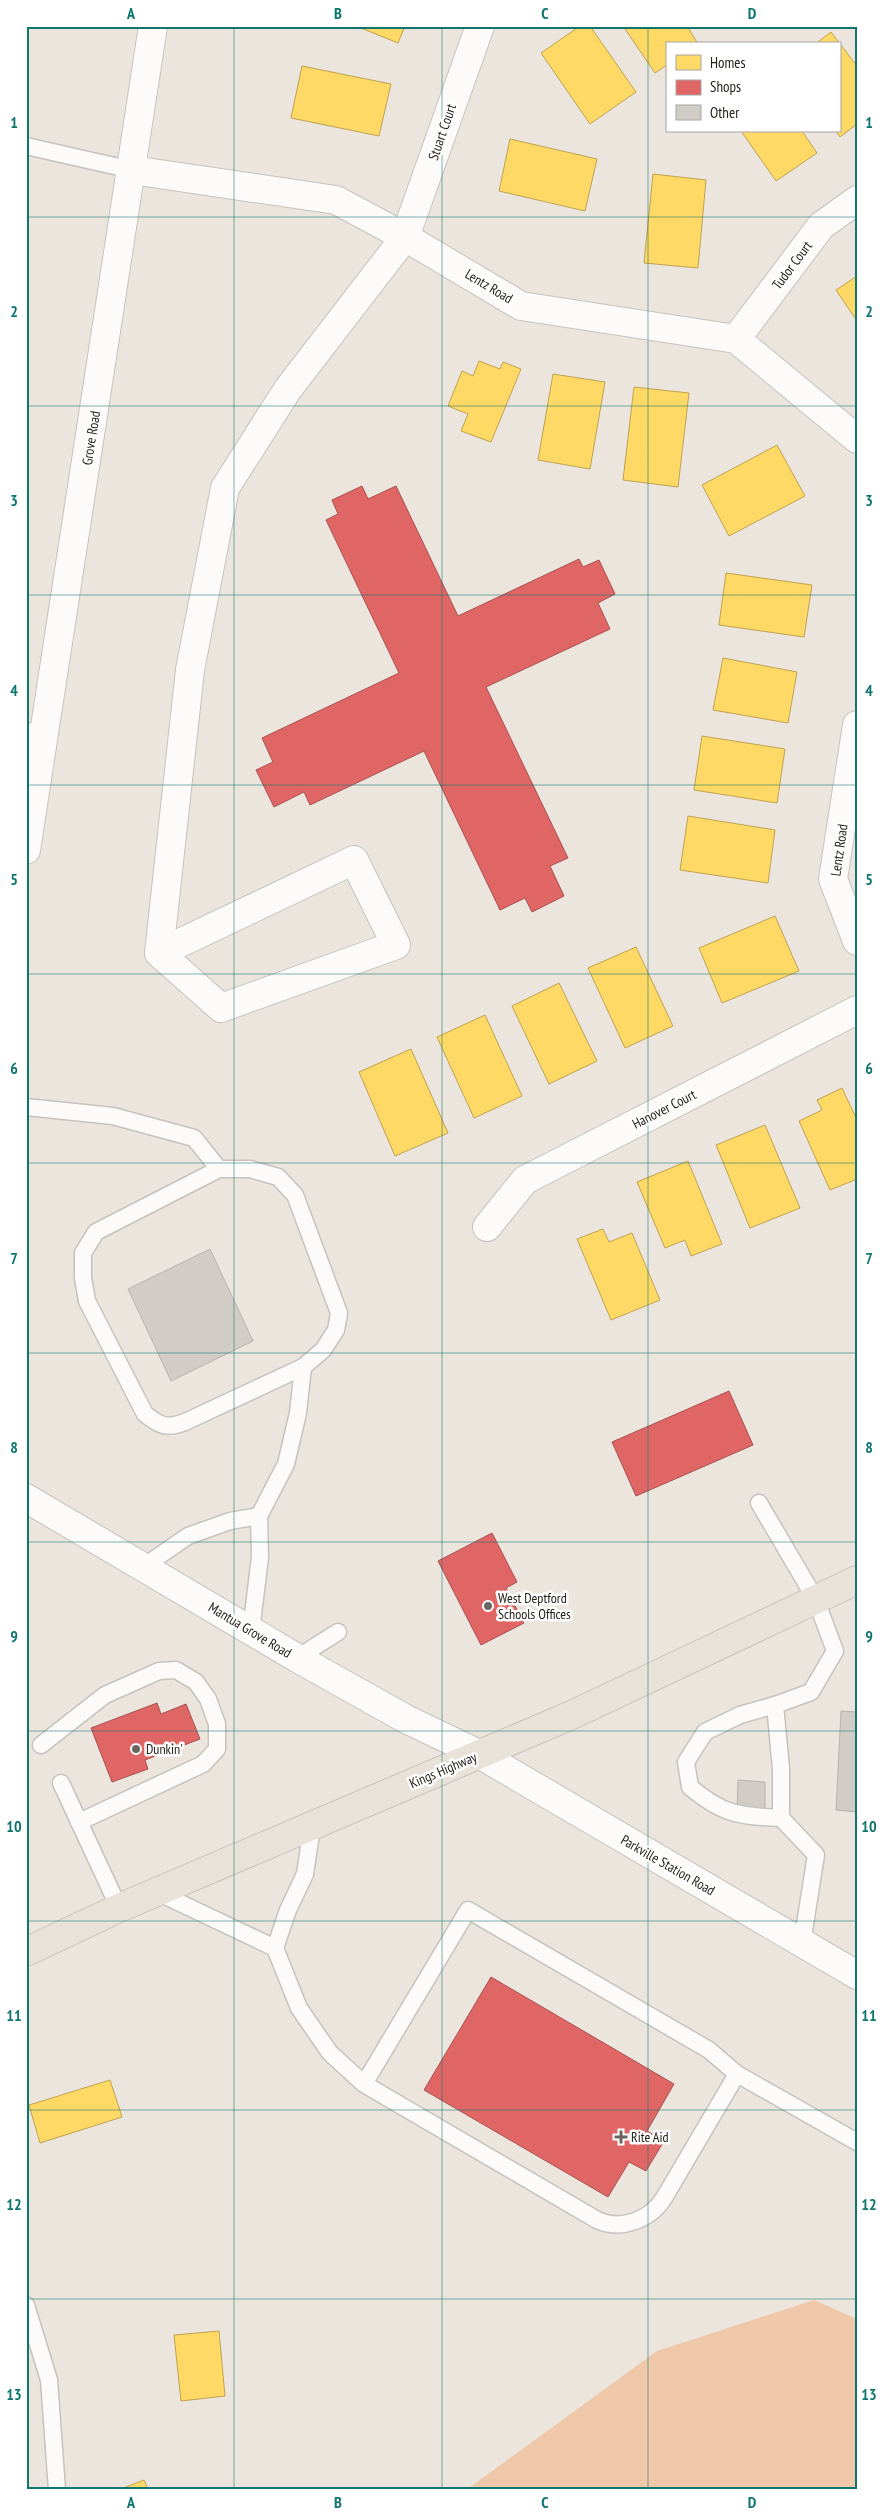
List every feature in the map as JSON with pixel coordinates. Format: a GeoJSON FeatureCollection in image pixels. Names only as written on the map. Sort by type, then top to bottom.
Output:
{"type":"FeatureCollection","features":[{"type":"Feature","properties":{"kind":"main road","name":"Kings Highway"},"geometry":{"type":"LineString","coordinates":[[26,1952],[119,1908],[574,1714],[857,1580]]}},
{"type":"Feature","properties":{"kind":"street","name":"Grove Road"},"geometry":{"type":"LineString","coordinates":[[26,850],[36,732],[132,170],[153,26]]}},
{"type":"Feature","properties":{"kind":"street","name":"Stuart Court"},"geometry":{"type":"LineString","coordinates":[[159,953],[190,670],[225,488],[288,389],[405,237],[480,26]]}},
{"type":"Feature","properties":{"kind":"street","name":"Lentz Road"},"geometry":{"type":"LineString","coordinates":[[132,170],[336,200],[405,237],[521,306],[736,339]]}},
{"type":"Feature","properties":{"kind":"street","name":"Tudor Court"},"geometry":{"type":"LineString","coordinates":[[736,339],[821,226],[857,200]]}},
{"type":"Feature","properties":{"kind":"street"},"geometry":{"type":"LineString","coordinates":[[736,339],[857,439]]}},
{"type":"Feature","properties":{"kind":"street","name":"Lentz Road"},"geometry":{"type":"LineString","coordinates":[[857,725],[833,879],[857,941]]}},
{"type":"Feature","properties":{"kind":"street"},"geometry":{"type":"LineString","coordinates":[[354,860],[396,945],[221,1008],[159,953],[354,860]]}},
{"type":"Feature","properties":{"kind":"street","name":"Hanover Court"},"geometry":{"type":"LineString","coordinates":[[487,1226],[525,1180],[857,1010]]}},
{"type":"Feature","properties":{"kind":"street","name":"Mantua Grove Road"},"geometry":{"type":"LineString","coordinates":[[26,1498],[297,1658],[406,1719],[479,1754]]}},
{"type":"Feature","properties":{"kind":"street","name":"Parkville Station Road"},"geometry":{"type":"LineString","coordinates":[[479,1754],[857,1975]]}},
{"type":"Feature","properties":{"kind":"lane"},"geometry":{"type":"LineString","coordinates":[[26,146],[132,170]]}},
{"type":"Feature","properties":{"kind":"lane"},"geometry":{"type":"LineString","coordinates":[[26,1107],[113,1116],[194,1138],[219,1169]]}},
{"type":"Feature","properties":{"kind":"lane"},"geometry":{"type":"LineString","coordinates":[[219,1169],[250,1169],[278,1177],[295,1195],[339,1313],[336,1330],[323,1350],[303,1366],[185,1422],[171,1427],[159,1425],[145,1414],[87,1301],[83,1278],[83,1253],[96,1232],[219,1169]]}},
{"type":"Feature","properties":{"kind":"lane"},"geometry":{"type":"LineString","coordinates":[[251,1631],[260,1557],[259,1516],[286,1464],[298,1413],[303,1366]]}},
{"type":"Feature","properties":{"kind":"lane"},"geometry":{"type":"LineString","coordinates":[[759,1503],[816,1600],[835,1651],[811,1692],[740,1715],[705,1732],[686,1762],[690,1786],[710,1804],[732,1814],[781,1818],[816,1855],[802,1944]]}},
{"type":"Feature","properties":{"kind":"lane"},"geometry":{"type":"LineString","coordinates":[[143,1567],[188,1536],[230,1521],[259,1516]]}},
{"type":"Feature","properties":{"kind":"lane"},"geometry":{"type":"LineString","coordinates":[[297,1658],[338,1632]]}},
{"type":"Feature","properties":{"kind":"lane"},"geometry":{"type":"LineString","coordinates":[[41,1745],[105,1696],[159,1671],[176,1670],[196,1682],[208,1699],[217,1724],[217,1749],[203,1764],[79,1822]]}},
{"type":"Feature","properties":{"kind":"lane"},"geometry":{"type":"LineString","coordinates":[[775,1705],[781,1769],[781,1818]]}},
{"type":"Feature","properties":{"kind":"lane"},"geometry":{"type":"LineString","coordinates":[[61,1783],[119,1908]]}},
{"type":"Feature","properties":{"kind":"lane"},"geometry":{"type":"LineString","coordinates":[[312,1827],[304,1874],[288,1910],[275,1948],[299,2008],[330,2053],[364,2084],[478,2151],[601,2222],[616,2224],[635,2222],[651,2213],[664,2198],[737,2074]]}},
{"type":"Feature","properties":{"kind":"lane"},"geometry":{"type":"LineString","coordinates":[[157,1892],[275,1948]]}},
{"type":"Feature","properties":{"kind":"lane"},"geometry":{"type":"LineString","coordinates":[[364,2084],[468,1910],[709,2050],[737,2074],[857,2142]]}},
{"type":"Feature","properties":{"kind":"lane"},"geometry":{"type":"LineString","coordinates":[[26,2305],[49,2380],[57,2490]]}},
{"type":"Feature","properties":{"kind":"shaded area"},"geometry":{"type":"Polygon","coordinates":[[[814,2300],[857,2319],[857,2490],[466,2490],[657,2351],[814,2300]]]}},
{"type":"Feature","properties":{"kind":"building: Homes"},"geometry":{"type":"Polygon","coordinates":[[[356,26],[405,26],[398,43],[356,26]]]}},
{"type":"Feature","properties":{"kind":"building: Homes"},"geometry":{"type":"Polygon","coordinates":[[[580,26],[590,26],[636,92],[590,124],[541,53],[580,26]]]}},
{"type":"Feature","properties":{"kind":"building: Homes"},"geometry":{"type":"Polygon","coordinates":[[[623,26],[687,26],[697,42],[666,42],[666,66],[655,73],[623,26]]]}},
{"type":"Feature","properties":{"kind":"building: Homes"},"geometry":{"type":"Polygon","coordinates":[[[831,32],[839,42],[818,42],[831,32]]]}},
{"type":"Feature","properties":{"kind":"building: Homes"},"geometry":{"type":"Polygon","coordinates":[[[840,44],[857,66],[857,124],[840,137],[837,132],[840,132],[840,44]]]}},
{"type":"Feature","properties":{"kind":"building: Homes"},"geometry":{"type":"Polygon","coordinates":[[[302,66],[391,84],[379,136],[291,118],[302,66]]]}},
{"type":"Feature","properties":{"kind":"building: Homes"},"geometry":{"type":"Polygon","coordinates":[[[742,132],[803,132],[817,153],[776,181],[742,132]]]}},
{"type":"Feature","properties":{"kind":"building: Homes"},"geometry":{"type":"Polygon","coordinates":[[[510,139],[597,159],[585,211],[499,191],[510,139]]]}},
{"type":"Feature","properties":{"kind":"building: Homes"},"geometry":{"type":"Polygon","coordinates":[[[653,174],[706,180],[698,268],[644,263],[653,174]]]}},
{"type":"Feature","properties":{"kind":"building: Homes"},"geometry":{"type":"Polygon","coordinates":[[[857,276],[857,321],[836,290],[857,276]]]}},
{"type":"Feature","properties":{"kind":"building: Homes"},"geometry":{"type":"Polygon","coordinates":[[[479,361],[500,369],[503,362],[521,369],[491,442],[461,431],[468,414],[448,406],[462,371],[473,376],[479,361]]]}},
{"type":"Feature","properties":{"kind":"building: Homes"},"geometry":{"type":"Polygon","coordinates":[[[553,374],[605,382],[590,469],[538,460],[553,374]]]}},
{"type":"Feature","properties":{"kind":"building: Homes"},"geometry":{"type":"Polygon","coordinates":[[[634,387],[689,393],[678,487],[623,480],[634,387]]]}},
{"type":"Feature","properties":{"kind":"building: Homes"},"geometry":{"type":"Polygon","coordinates":[[[777,445],[805,496],[729,536],[702,485],[777,445]]]}},
{"type":"Feature","properties":{"kind":"building: Homes"},"geometry":{"type":"Polygon","coordinates":[[[726,573],[812,585],[804,637],[719,625],[726,573]]]}},
{"type":"Feature","properties":{"kind":"building: Homes"},"geometry":{"type":"Polygon","coordinates":[[[723,658],[797,672],[788,723],[713,710],[723,658]]]}},
{"type":"Feature","properties":{"kind":"building: Homes"},"geometry":{"type":"Polygon","coordinates":[[[702,736],[785,749],[777,803],[694,790],[702,736]]]}},
{"type":"Feature","properties":{"kind":"building: Homes"},"geometry":{"type":"Polygon","coordinates":[[[688,816],[775,830],[768,883],[680,870],[688,816]]]}},
{"type":"Feature","properties":{"kind":"building: Homes"},"geometry":{"type":"Polygon","coordinates":[[[775,916],[799,971],[722,1003],[699,948],[775,916]]]}},
{"type":"Feature","properties":{"kind":"building: Homes"},"geometry":{"type":"Polygon","coordinates":[[[636,947],[673,1026],[625,1048],[588,968],[636,947]]]}},
{"type":"Feature","properties":{"kind":"building: Homes"},"geometry":{"type":"Polygon","coordinates":[[[559,983],[597,1061],[549,1084],[512,1006],[559,983]]]}},
{"type":"Feature","properties":{"kind":"building: Homes"},"geometry":{"type":"Polygon","coordinates":[[[485,1015],[522,1096],[474,1118],[437,1037],[485,1015]]]}},
{"type":"Feature","properties":{"kind":"building: Homes"},"geometry":{"type":"Polygon","coordinates":[[[411,1049],[448,1133],[395,1156],[359,1072],[411,1049]]]}},
{"type":"Feature","properties":{"kind":"building: Homes"},"geometry":{"type":"Polygon","coordinates":[[[842,1088],[857,1120],[857,1179],[830,1190],[799,1121],[822,1110],[817,1100],[842,1088]]]}},
{"type":"Feature","properties":{"kind":"building: Homes"},"geometry":{"type":"Polygon","coordinates":[[[765,1125],[800,1208],[750,1228],[716,1145],[765,1125]]]}},
{"type":"Feature","properties":{"kind":"building: Homes"},"geometry":{"type":"Polygon","coordinates":[[[688,1161],[722,1244],[691,1256],[685,1240],[665,1248],[637,1182],[688,1161]]]}},
{"type":"Feature","properties":{"kind":"building: Homes"},"geometry":{"type":"Polygon","coordinates":[[[603,1229],[609,1242],[632,1233],[660,1300],[611,1320],[577,1239],[603,1229]]]}},
{"type":"Feature","properties":{"kind":"building: Homes"},"geometry":{"type":"Polygon","coordinates":[[[110,2080],[122,2117],[40,2143],[29,2105],[110,2080]]]}},
{"type":"Feature","properties":{"kind":"building: Homes"},"geometry":{"type":"Polygon","coordinates":[[[219,2331],[225,2396],[181,2401],[174,2335],[219,2331]]]}},
{"type":"Feature","properties":{"kind":"building: Homes"},"geometry":{"type":"Polygon","coordinates":[[[144,2480],[148,2490],[118,2490],[144,2480]]]}},
{"type":"Feature","properties":{"kind":"building: Shops"},"geometry":{"type":"Polygon","coordinates":[[[362,486],[368,499],[396,486],[458,616],[579,559],[583,567],[599,560],[615,594],[598,603],[610,629],[486,687],[568,858],[550,866],[564,896],[532,912],[525,898],[500,910],[424,751],[310,805],[304,792],[274,807],[256,770],[273,762],[262,738],[399,673],[326,520],[338,514],[332,500],[362,486]]]}},
{"type":"Feature","properties":{"kind":"building: Shops"},"geometry":{"type":"Polygon","coordinates":[[[729,1391],[753,1445],[636,1496],[612,1442],[729,1391]]]}},
{"type":"Feature","properties":{"kind":"building: Shops","name":"West Deptford Schools Offices"},"geometry":{"type":"Polygon","coordinates":[[[492,1533],[517,1582],[506,1588],[524,1623],[481,1645],[438,1561],[492,1533]]]}},
{"type":"Feature","properties":{"kind":"building: Shops","name":"Dunkin'"},"geometry":{"type":"Polygon","coordinates":[[[157,1703],[161,1714],[186,1704],[200,1739],[145,1760],[148,1769],[112,1782],[91,1728],[157,1703]]]}},
{"type":"Feature","properties":{"kind":"building: Shops","name":"Rite Aid"},"geometry":{"type":"Polygon","coordinates":[[[491,1977],[674,2084],[647,2131],[664,2141],[646,2171],[629,2162],[608,2197],[424,2090],[491,1977]]]}},
{"type":"Feature","properties":{"kind":"building: Other"},"geometry":{"type":"Polygon","coordinates":[[[210,1249],[253,1341],[171,1381],[128,1289],[210,1249]]]}},
{"type":"Feature","properties":{"kind":"building: Other"},"geometry":{"type":"Polygon","coordinates":[[[841,1711],[857,1712],[857,1812],[836,1810],[841,1711]]]}},
{"type":"Feature","properties":{"kind":"building: Other"},"geometry":{"type":"Polygon","coordinates":[[[738,1780],[765,1782],[765,1814],[737,1811],[738,1780]]]}},
{"type":"Feature","properties":{"kind":"place","name":"West Deptford Schools Offices"},"geometry":{"type":"Point","coordinates":[488,1606]}},
{"type":"Feature","properties":{"kind":"place","name":"Dunkin'"},"geometry":{"type":"Point","coordinates":[136,1749]}},
{"type":"Feature","properties":{"kind":"place","name":"Rite Aid"},"geometry":{"type":"Point","coordinates":[621,2137]}}]}
